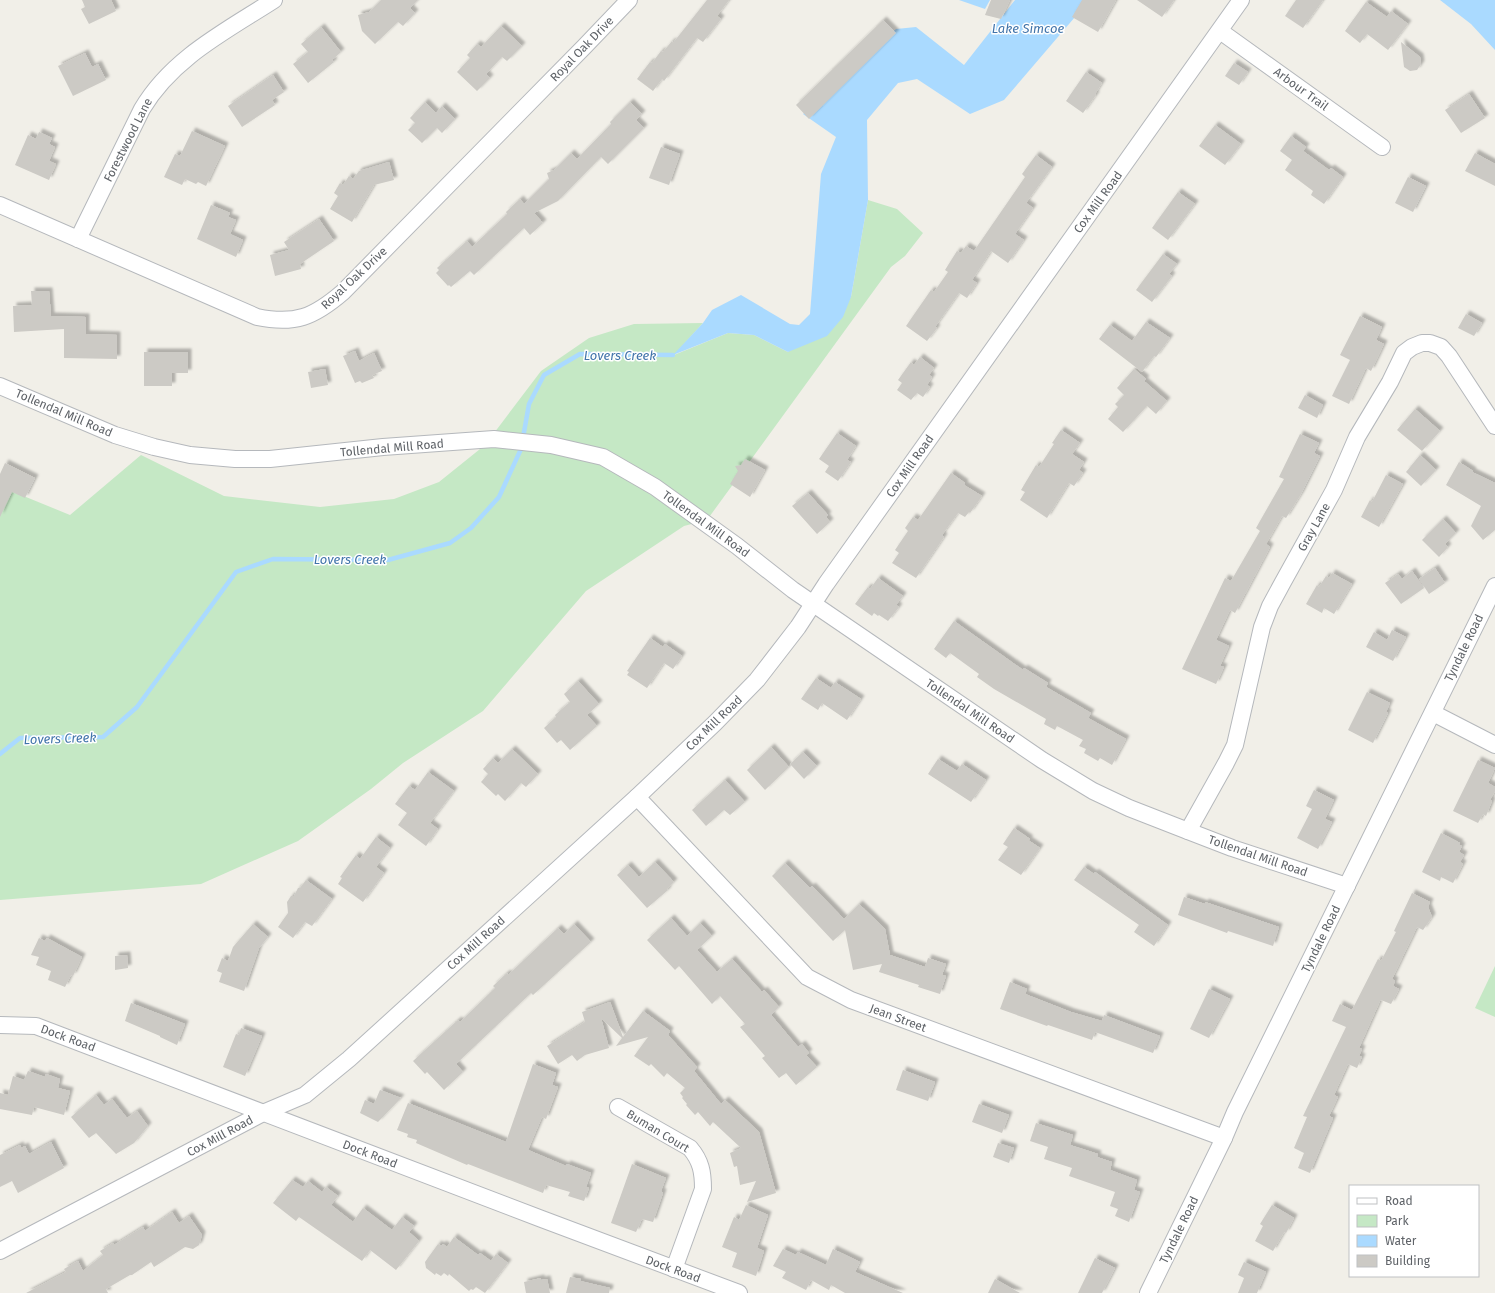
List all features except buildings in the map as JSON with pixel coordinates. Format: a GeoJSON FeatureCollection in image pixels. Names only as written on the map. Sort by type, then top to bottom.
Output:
{"type":"FeatureCollection","features":[{"type":"Feature","properties":{"kind":"street","name":"Forestwood Lane"},"geometry":{"type":"LineString","coordinates":[[78,238],[142,109],[162,81],[192,54],[274,0]]}},
{"type":"Feature","properties":{"kind":"street","name":"Royal Oak Drive"},"geometry":{"type":"LineString","coordinates":[[0,204],[258,316],[272,320],[286,320],[310,315],[330,304],[343,292],[629,0]]}},
{"type":"Feature","properties":{"kind":"street","name":"Cox Mill Road"},"geometry":{"type":"LineString","coordinates":[[0,1251],[265,1112],[305,1095],[350,1059],[716,723],[757,680],[798,627],[1241,0]]}},
{"type":"Feature","properties":{"kind":"street","name":"Arbour Trail"},"geometry":{"type":"LineString","coordinates":[[1220,31],[1382,147]]}},
{"type":"Feature","properties":{"kind":"street","name":"Gray Lane"},"geometry":{"type":"LineString","coordinates":[[1188,831],[1235,745],[1262,627],[1270,606],[1334,490],[1357,437],[1390,382],[1404,353],[1412,347],[1422,343],[1430,343],[1441,347],[1449,356],[1495,426]]}},
{"type":"Feature","properties":{"kind":"street","name":"Tollendal Mill Road"},"geometry":{"type":"LineString","coordinates":[[0,386],[115,435],[154,447],[190,454],[234,459],[270,459],[384,447],[494,439],[551,445],[603,457],[655,487],[737,546],[813,604],[1042,760],[1093,791],[1128,808],[1232,848],[1347,886]]}},
{"type":"Feature","properties":{"kind":"street","name":"Tyndale Road"},"geometry":{"type":"LineString","coordinates":[[1148,1293],[1495,586]]}},
{"type":"Feature","properties":{"kind":"street"},"geometry":{"type":"LineString","coordinates":[[1432,713],[1495,745]]}},
{"type":"Feature","properties":{"kind":"street","name":"Jean Street"},"geometry":{"type":"LineString","coordinates":[[637,796],[807,978],[851,1000],[1224,1138]]}},
{"type":"Feature","properties":{"kind":"street","name":"Dock Road"},"geometry":{"type":"LineString","coordinates":[[0,1025],[36,1026],[265,1112],[401,1166],[739,1293]]}},
{"type":"Feature","properties":{"kind":"street","name":"Buman Court"},"geometry":{"type":"LineString","coordinates":[[618,1107],[690,1148],[698,1157],[703,1176],[703,1189],[674,1269]]}},
{"type":"Feature","properties":{"kind":"green space"},"geometry":{"type":"Polygon","coordinates":[[[868,200],[897,209],[923,233],[905,256],[891,267],[707,520],[684,526],[586,591],[483,711],[403,763],[371,789],[298,841],[201,884],[0,900],[0,499],[4,488],[70,515],[141,455],[224,496],[320,507],[394,499],[439,482],[485,445],[541,371],[589,338],[634,324],[703,323],[674,355],[728,333],[754,335],[788,352],[851,297],[868,200]]]}},
{"type":"Feature","properties":{"kind":"green space"},"geometry":{"type":"Polygon","coordinates":[[[1495,966],[1495,1017],[1475,1008],[1495,966]]]}},
{"type":"Feature","properties":{"kind":"water","name":"Lake Simcoe"},"geometry":{"type":"Polygon","coordinates":[[[959,0],[990,0],[985,9],[959,0]]]}},
{"type":"Feature","properties":{"kind":"water","name":"Lake Simcoe"},"geometry":{"type":"Polygon","coordinates":[[[1015,0],[1085,0],[1075,17],[1004,100],[970,114],[917,79],[898,83],[867,120],[868,200],[851,297],[843,317],[827,336],[788,352],[754,335],[728,333],[673,355],[703,323],[712,310],[741,295],[790,324],[799,325],[810,314],[821,174],[836,137],[803,114],[896,29],[916,27],[964,65],[1015,0]]]}},
{"type":"Feature","properties":{"kind":"water"},"geometry":{"type":"Polygon","coordinates":[[[1440,0],[1495,0],[1495,50],[1471,24],[1440,0]]]}},
{"type":"Feature","properties":{"kind":"waterway","name":"Lovers Creek"},"geometry":{"type":"LineString","coordinates":[[0,754],[20,738],[103,737],[137,707],[236,572],[273,559],[388,560],[450,543],[471,528],[499,497],[521,449],[529,404],[544,375],[580,354],[673,355]]}}]}
